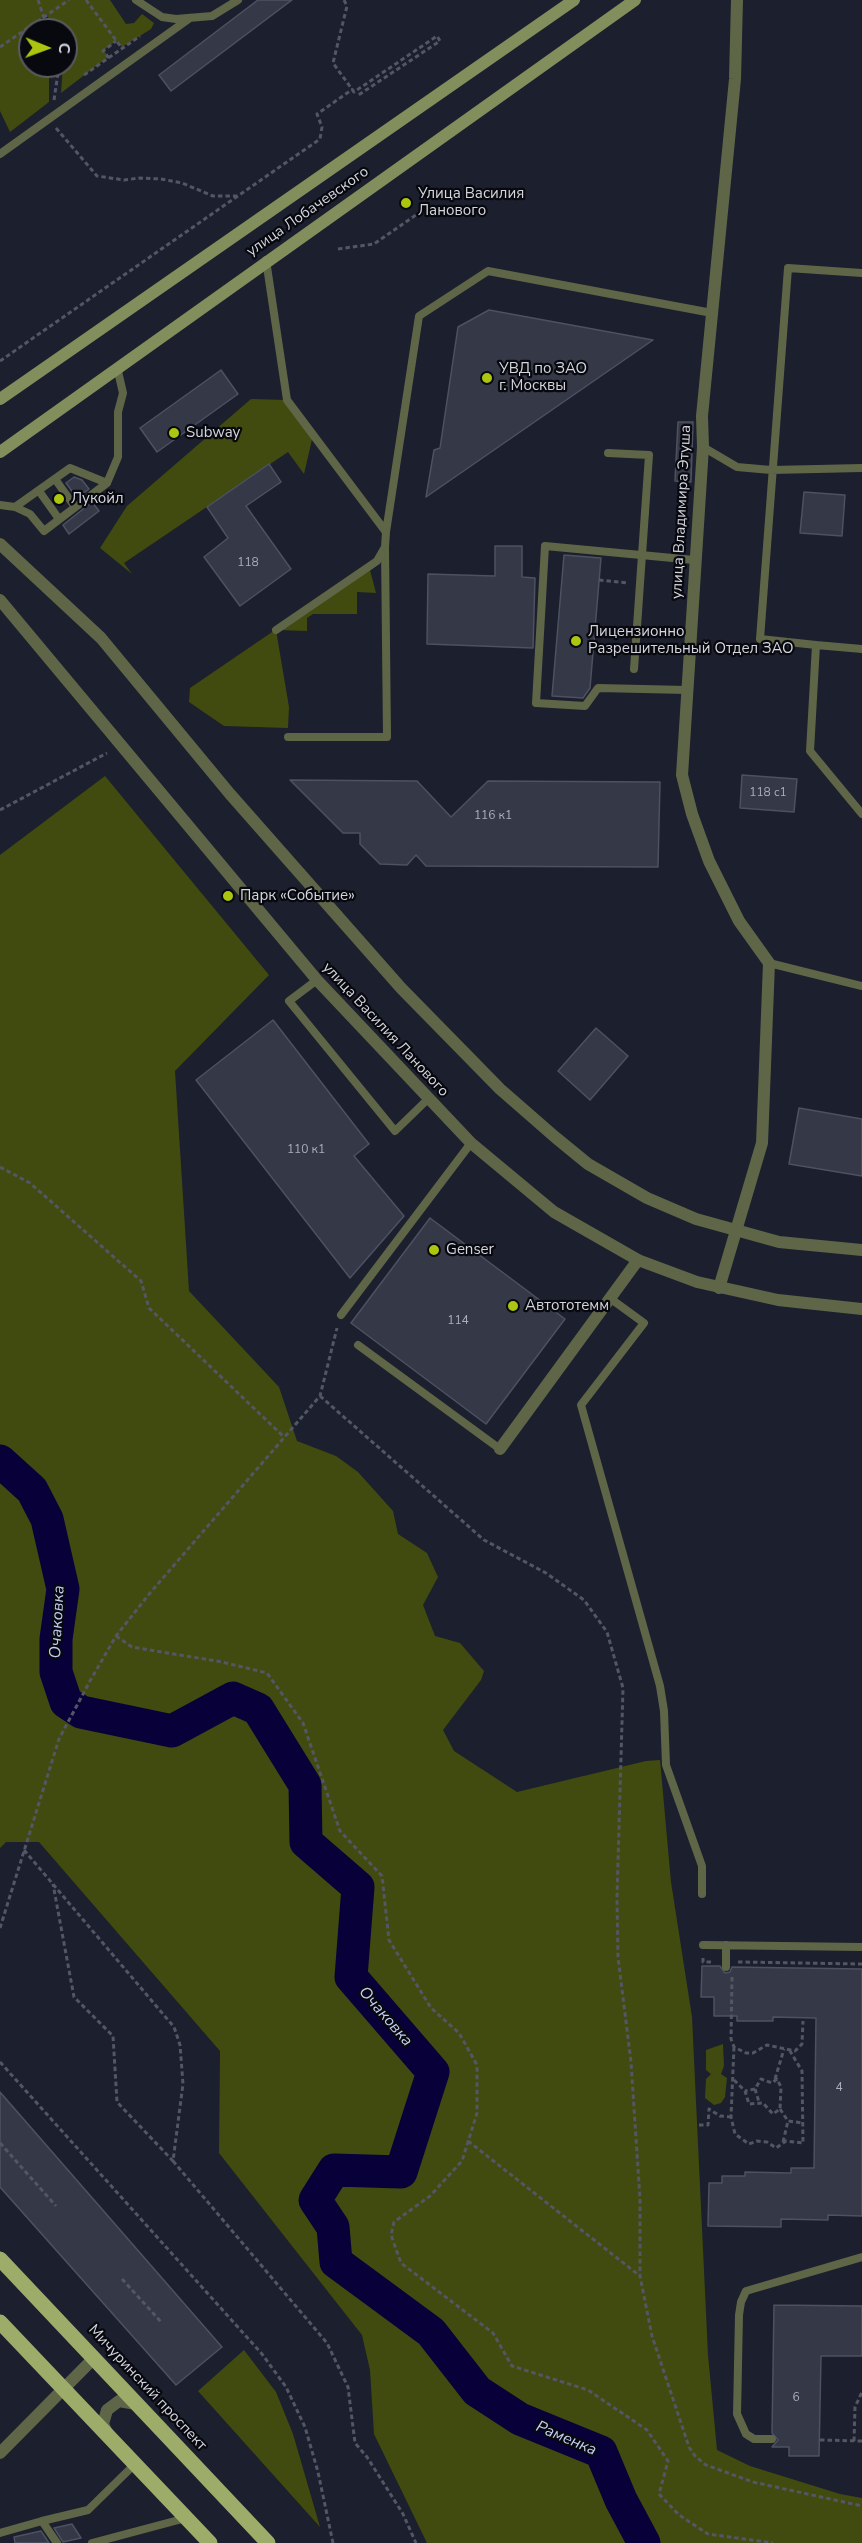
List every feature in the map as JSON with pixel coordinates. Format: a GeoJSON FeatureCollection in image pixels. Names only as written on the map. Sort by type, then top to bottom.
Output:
{"type":"FeatureCollection","features":[{"type":"Feature","properties":{"kind":"main road","name":"улица Лобачевского"},"geometry":{"type":"LineString","coordinates":[[0,399],[574,0]]}},
{"type":"Feature","properties":{"kind":"main road","name":"улица Лобачевского"},"geometry":{"type":"LineString","coordinates":[[0,452],[266,260],[635,0]]}},
{"type":"Feature","properties":{"kind":"main road","name":"Мичуринский проспект"},"geometry":{"type":"LineString","coordinates":[[0,2259],[268,2543]]}},
{"type":"Feature","properties":{"kind":"main road"},"geometry":{"type":"LineString","coordinates":[[0,2322],[210,2543]]}},
{"type":"Feature","properties":{"kind":"street","name":"улица Владимира Этуша"},"geometry":{"type":"LineString","coordinates":[[737,0],[735,79],[702,416],[703,447],[682,775],[692,814],[709,861],[739,921],[770,963]]}},
{"type":"Feature","properties":{"kind":"street"},"geometry":{"type":"LineString","coordinates":[[0,544],[101,638],[230,794],[401,988],[500,1089],[588,1164],[647,1198],[696,1219],[779,1242],[862,1250]]}},
{"type":"Feature","properties":{"kind":"street","name":"улица Василия Ланового"},"geometry":{"type":"LineString","coordinates":[[0,600],[317,980],[471,1143],[554,1212],[638,1260],[719,1288],[778,1300],[862,1309]]}},
{"type":"Feature","properties":{"kind":"street"},"geometry":{"type":"LineString","coordinates":[[719,1288],[762,1143],[770,963]]}},
{"type":"Feature","properties":{"kind":"street"},"geometry":{"type":"LineString","coordinates":[[500,1449],[638,1260]]}},
{"type":"Feature","properties":{"kind":"street"},"geometry":{"type":"LineString","coordinates":[[0,2453],[94,2358]]}},
{"type":"Feature","properties":{"kind":"street"},"geometry":{"type":"LineString","coordinates":[[110,2438],[103,2424],[107,2410],[119,2401],[126,2400],[140,2407]]}},
{"type":"Feature","properties":{"kind":"lane"},"geometry":{"type":"LineString","coordinates":[[136,0],[162,17],[190,18],[212,16],[238,0]]}},
{"type":"Feature","properties":{"kind":"lane"},"geometry":{"type":"LineString","coordinates":[[0,154],[190,18]]}},
{"type":"Feature","properties":{"kind":"lane"},"geometry":{"type":"LineString","coordinates":[[266,260],[287,400],[386,532]]}},
{"type":"Feature","properties":{"kind":"lane"},"geometry":{"type":"LineString","coordinates":[[862,273],[788,268],[760,639],[862,649]]}},
{"type":"Feature","properties":{"kind":"lane"},"geometry":{"type":"LineString","coordinates":[[288,737],[387,737],[386,532],[419,316],[488,271],[712,313]]}},
{"type":"Feature","properties":{"kind":"lane"},"geometry":{"type":"LineString","coordinates":[[0,505],[15,507],[30,514],[44,531],[107,483],[118,457],[118,412],[123,393],[117,367]]}},
{"type":"Feature","properties":{"kind":"lane"},"geometry":{"type":"LineString","coordinates":[[703,447],[737,467],[771,470],[862,468]]}},
{"type":"Feature","properties":{"kind":"lane"},"geometry":{"type":"LineString","coordinates":[[608,453],[649,455],[644,555],[634,669]]}},
{"type":"Feature","properties":{"kind":"lane"},"geometry":{"type":"LineString","coordinates":[[15,507],[70,468],[107,483]]}},
{"type":"Feature","properties":{"kind":"lane"},"geometry":{"type":"LineString","coordinates":[[55,479],[75,507]]}},
{"type":"Feature","properties":{"kind":"lane"},"geometry":{"type":"LineString","coordinates":[[39,490],[59,519]]}},
{"type":"Feature","properties":{"kind":"lane"},"geometry":{"type":"LineString","coordinates":[[687,690],[598,688],[585,705],[536,703],[545,546],[694,560]]}},
{"type":"Feature","properties":{"kind":"lane"},"geometry":{"type":"LineString","coordinates":[[276,630],[377,561],[385,547]]}},
{"type":"Feature","properties":{"kind":"lane"},"geometry":{"type":"LineString","coordinates":[[816,645],[810,751],[862,814]]}},
{"type":"Feature","properties":{"kind":"lane"},"geometry":{"type":"LineString","coordinates":[[770,963],[862,986]]}},
{"type":"Feature","properties":{"kind":"lane"},"geometry":{"type":"LineString","coordinates":[[317,980],[290,1001],[395,1131],[428,1099]]}},
{"type":"Feature","properties":{"kind":"lane"},"geometry":{"type":"LineString","coordinates":[[341,1315],[471,1143]]}},
{"type":"Feature","properties":{"kind":"lane"},"geometry":{"type":"LineString","coordinates":[[611,1299],[644,1323],[581,1406],[660,1686],[664,1711],[666,1765],[702,1866],[702,1894]]}},
{"type":"Feature","properties":{"kind":"lane"},"geometry":{"type":"LineString","coordinates":[[358,1345],[500,1449]]}},
{"type":"Feature","properties":{"kind":"lane"},"geometry":{"type":"LineString","coordinates":[[703,1945],[862,1947]]}},
{"type":"Feature","properties":{"kind":"lane"},"geometry":{"type":"LineString","coordinates":[[726,1945],[728,1965]]}},
{"type":"Feature","properties":{"kind":"lane"},"geometry":{"type":"LineString","coordinates":[[772,2439],[754,2439],[746,2434],[736,2414],[741,2302],[746,2291],[862,2257]]}},
{"type":"Feature","properties":{"kind":"lane"},"geometry":{"type":"LineString","coordinates":[[0,2533],[88,2510],[135,2464]]}},
{"type":"Feature","properties":{"kind":"lane"},"geometry":{"type":"LineString","coordinates":[[92,2543],[111,2541],[186,2518]]}},
{"type":"Feature","properties":{"kind":"lane"},"geometry":{"type":"LineString","coordinates":[[42,2522],[57,2543]]}},
{"type":"Feature","properties":{"kind":"path"},"geometry":{"type":"LineString","coordinates":[[38,0],[43,16]]}},
{"type":"Feature","properties":{"kind":"path"},"geometry":{"type":"LineString","coordinates":[[0,47],[69,0]]}},
{"type":"Feature","properties":{"kind":"path"},"geometry":{"type":"LineString","coordinates":[[86,0],[131,59]]}},
{"type":"Feature","properties":{"kind":"path"},"geometry":{"type":"LineString","coordinates":[[344,0],[347,6],[333,63],[354,92],[437,36],[440,41],[357,96]]}},
{"type":"Feature","properties":{"kind":"path"},"geometry":{"type":"LineString","coordinates":[[116,41],[104,51],[117,69]]}},
{"type":"Feature","properties":{"kind":"path"},"geometry":{"type":"LineString","coordinates":[[57,78],[50,117],[97,176],[124,180],[161,179],[182,183],[213,196],[241,196]]}},
{"type":"Feature","properties":{"kind":"path"},"geometry":{"type":"LineString","coordinates":[[0,362],[320,139],[322,127],[318,114],[353,90]]}},
{"type":"Feature","properties":{"kind":"path"},"geometry":{"type":"LineString","coordinates":[[338,249],[374,244],[423,210]]}},
{"type":"Feature","properties":{"kind":"path"},"geometry":{"type":"LineString","coordinates":[[600,580],[641,585]]}},
{"type":"Feature","properties":{"kind":"path"},"geometry":{"type":"LineString","coordinates":[[0,810],[122,744]]}},
{"type":"Feature","properties":{"kind":"path"},"geometry":{"type":"LineString","coordinates":[[0,1167],[30,1182],[141,1281],[149,1308],[284,1437]]}},
{"type":"Feature","properties":{"kind":"path"},"geometry":{"type":"LineString","coordinates":[[0,1928],[59,1739],[90,1681],[116,1636],[320,1396],[341,1315]]}},
{"type":"Feature","properties":{"kind":"path"},"geometry":{"type":"LineString","coordinates":[[320,1396],[484,1540],[546,1573],[584,1600],[607,1632],[619,1666],[623,1688],[617,1897],[618,1957],[631,2062],[640,2199],[640,2276],[652,2336],[689,2446],[695,2456],[706,2465],[753,2482],[862,2506]]}},
{"type":"Feature","properties":{"kind":"path"},"geometry":{"type":"LineString","coordinates":[[116,1636],[132,1647],[222,1662],[267,1673],[303,1723],[340,1831],[382,1876],[389,1940],[431,2008],[459,2033],[477,2065],[477,2113],[462,2161],[430,2196],[394,2222],[391,2235],[401,2263],[493,2333],[512,2366],[588,2390],[646,2430],[668,2461],[658,2494],[679,2515],[708,2534],[772,2543]]}},
{"type":"Feature","properties":{"kind":"path"},"geometry":{"type":"LineString","coordinates":[[24,1850],[174,2026],[180,2045],[183,2084],[173,2161]]}},
{"type":"Feature","properties":{"kind":"path"},"geometry":{"type":"LineString","coordinates":[[53,1884],[74,1997],[113,2036],[117,2102],[173,2161],[327,2343],[348,2387],[355,2444],[367,2457],[403,2514],[416,2543]]}},
{"type":"Feature","properties":{"kind":"path"},"geometry":{"type":"LineString","coordinates":[[703,1945],[703,1962],[728,1965],[862,1964]]}},
{"type":"Feature","properties":{"kind":"path"},"geometry":{"type":"LineString","coordinates":[[728,1965],[731,2038],[734,2047],[731,2117],[735,2134],[749,2145],[757,2141],[767,2142],[776,2148],[783,2143],[802,2143],[802,2071],[790,2051],[767,2045],[753,2053],[734,2047]]}},
{"type":"Feature","properties":{"kind":"path"},"geometry":{"type":"LineString","coordinates":[[790,2051],[802,2044],[802,2021]]}},
{"type":"Feature","properties":{"kind":"path"},"geometry":{"type":"LineString","coordinates":[[745,2091],[755,2089],[761,2079],[772,2083],[784,2049]]}},
{"type":"Feature","properties":{"kind":"path"},"geometry":{"type":"LineString","coordinates":[[0,2062],[262,2354],[286,2387],[304,2427],[318,2472],[333,2543]]}},
{"type":"Feature","properties":{"kind":"path"},"geometry":{"type":"LineString","coordinates":[[775,2079],[781,2087],[780,2109],[788,2121],[783,2143]]}},
{"type":"Feature","properties":{"kind":"path"},"geometry":{"type":"LineString","coordinates":[[734,2080],[745,2091],[749,2104],[759,2102],[766,2105],[772,2114],[780,2109]]}},
{"type":"Feature","properties":{"kind":"path"},"geometry":{"type":"LineString","coordinates":[[755,2089],[759,2102]]}},
{"type":"Feature","properties":{"kind":"path"},"geometry":{"type":"LineString","coordinates":[[699,2125],[708,2125],[709,2109],[720,2116],[731,2117]]}},
{"type":"Feature","properties":{"kind":"path"},"geometry":{"type":"LineString","coordinates":[[788,2121],[803,2123]]}},
{"type":"Feature","properties":{"kind":"path"},"geometry":{"type":"LineString","coordinates":[[468,2141],[640,2276]]}},
{"type":"Feature","properties":{"kind":"path"},"geometry":{"type":"LineString","coordinates":[[0,2143],[56,2206]]}},
{"type":"Feature","properties":{"kind":"path"},"geometry":{"type":"LineString","coordinates":[[122,2279],[162,2323]]}},
{"type":"Feature","properties":{"kind":"path"},"geometry":{"type":"LineString","coordinates":[[854,2441],[855,2407],[862,2392]]}},
{"type":"Feature","properties":{"kind":"path"},"geometry":{"type":"LineString","coordinates":[[820,2440],[862,2441]]}},
{"type":"Feature","properties":{"kind":"green space"},"geometry":{"type":"Polygon","coordinates":[[[0,0],[110,0],[126,24],[134,23],[142,14],[154,23],[151,29],[122,47],[116,41],[104,50],[108,57],[61,93],[62,78],[78,78],[78,18],[48,18],[47,14],[41,18],[18,18],[18,78],[49,78],[49,102],[10,132],[0,111],[0,0]]]}},
{"type":"Feature","properties":{"kind":"green space"},"geometry":{"type":"Polygon","coordinates":[[[251,399],[287,400],[313,435],[304,474],[288,452],[124,563],[132,574],[100,548],[127,506],[251,399]]]}},
{"type":"Feature","properties":{"kind":"green space"},"geometry":{"type":"Polygon","coordinates":[[[369,566],[376,593],[357,592],[357,614],[313,614],[307,618],[307,631],[276,630],[289,707],[288,728],[224,726],[189,702],[190,688],[369,566]]]}},
{"type":"Feature","properties":{"kind":"green space"},"geometry":{"type":"Polygon","coordinates":[[[105,776],[269,975],[175,1071],[189,1291],[279,1387],[297,1441],[336,1456],[358,1472],[393,1511],[398,1534],[427,1553],[438,1577],[423,1605],[435,1636],[460,1643],[484,1671],[481,1680],[443,1730],[454,1751],[517,1792],[646,1761],[660,1760],[671,1882],[692,2017],[708,2355],[717,2450],[750,2466],[840,2494],[862,2498],[862,2543],[427,2543],[374,2434],[370,2370],[362,2335],[219,2153],[220,2051],[39,1842],[6,1842],[0,1848],[0,855],[105,776]]]}},
{"type":"Feature","properties":{"kind":"green space"},"geometry":{"type":"Polygon","coordinates":[[[723,2044],[724,2066],[721,2074],[727,2078],[725,2097],[721,2103],[714,2105],[705,2098],[706,2079],[711,2074],[706,2070],[706,2050],[723,2044]]]}},
{"type":"Feature","properties":{"kind":"green space"},"geometry":{"type":"Polygon","coordinates":[[[244,2350],[276,2392],[293,2434],[320,2527],[198,2391],[244,2350]]]}},
{"type":"Feature","properties":{"kind":"building"},"geometry":{"type":"Polygon","coordinates":[[[258,0],[292,0],[171,91],[159,75],[258,0]]]}},
{"type":"Feature","properties":{"kind":"building"},"geometry":{"type":"Polygon","coordinates":[[[489,310],[653,340],[426,497],[434,450],[440,448],[458,327],[489,310]]]}},
{"type":"Feature","properties":{"kind":"building"},"geometry":{"type":"Polygon","coordinates":[[[221,370],[238,394],[157,452],[140,428],[221,370]]]}},
{"type":"Feature","properties":{"kind":"building"},"geometry":{"type":"Polygon","coordinates":[[[678,422],[693,422],[691,482],[675,481],[678,422]]]}},
{"type":"Feature","properties":{"kind":"building"},"geometry":{"type":"Polygon","coordinates":[[[269,464],[281,482],[246,506],[291,569],[240,606],[204,557],[228,538],[207,507],[269,464]]]}},
{"type":"Feature","properties":{"kind":"building"},"geometry":{"type":"Polygon","coordinates":[[[74,477],[82,480],[89,489],[77,498],[66,483],[74,477]]]}},
{"type":"Feature","properties":{"kind":"building"},"geometry":{"type":"Polygon","coordinates":[[[804,492],[845,495],[842,536],[800,533],[804,492]]]}},
{"type":"Feature","properties":{"kind":"building"},"geometry":{"type":"Polygon","coordinates":[[[92,502],[99,511],[69,534],[63,525],[92,502]]]}},
{"type":"Feature","properties":{"kind":"building"},"geometry":{"type":"Polygon","coordinates":[[[495,546],[522,546],[522,577],[535,578],[533,648],[427,644],[428,574],[495,576],[495,546]]]}},
{"type":"Feature","properties":{"kind":"building","name":"Лицензионно Разрешительный Отдел ЗАО"},"geometry":{"type":"Polygon","coordinates":[[[564,555],[601,558],[590,688],[583,698],[552,696],[564,555]]]}},
{"type":"Feature","properties":{"kind":"building"},"geometry":{"type":"Polygon","coordinates":[[[742,775],[797,779],[794,812],[740,808],[742,775]]]}},
{"type":"Feature","properties":{"kind":"building"},"geometry":{"type":"Polygon","coordinates":[[[290,780],[417,781],[451,817],[488,781],[660,782],[658,867],[426,866],[416,855],[407,865],[380,864],[360,844],[360,833],[343,833],[290,780]]]}},
{"type":"Feature","properties":{"kind":"building"},"geometry":{"type":"Polygon","coordinates":[[[273,1020],[369,1144],[354,1156],[404,1216],[350,1278],[196,1080],[273,1020]]]}},
{"type":"Feature","properties":{"kind":"building"},"geometry":{"type":"Polygon","coordinates":[[[596,1028],[628,1056],[590,1100],[558,1071],[596,1028]]]}},
{"type":"Feature","properties":{"kind":"building"},"geometry":{"type":"Polygon","coordinates":[[[799,1108],[862,1119],[862,1176],[789,1164],[799,1108]]]}},
{"type":"Feature","properties":{"kind":"building"},"geometry":{"type":"Polygon","coordinates":[[[430,1218],[565,1319],[486,1424],[351,1323],[430,1218]]]}},
{"type":"Feature","properties":{"kind":"building"},"geometry":{"type":"Polygon","coordinates":[[[702,1966],[720,1966],[725,1973],[730,1972],[732,1967],[862,1969],[862,2216],[828,2215],[828,2220],[781,2219],[781,2227],[708,2226],[709,2183],[722,2183],[722,2176],[745,2176],[745,2172],[791,2173],[791,2168],[814,2168],[816,2018],[773,2017],[773,2021],[737,2021],[737,2016],[714,2016],[714,1997],[701,1997],[702,1966]]]}},
{"type":"Feature","properties":{"kind":"building"},"geometry":{"type":"Polygon","coordinates":[[[0,2092],[222,2347],[176,2385],[0,2187],[0,2092]]]}},
{"type":"Feature","properties":{"kind":"building"},"geometry":{"type":"Polygon","coordinates":[[[774,2305],[862,2306],[862,2356],[821,2356],[819,2456],[789,2456],[789,2447],[772,2447],[778,2440],[772,2433],[774,2305]]]}},
{"type":"Feature","properties":{"kind":"building"},"geometry":{"type":"Polygon","coordinates":[[[72,2524],[81,2538],[63,2542],[54,2528],[72,2524]]]}},
{"type":"Feature","properties":{"kind":"building"},"geometry":{"type":"Polygon","coordinates":[[[41,2531],[49,2543],[15,2543],[14,2537],[41,2531]]]}},
{"type":"Feature","properties":{"kind":"waterway","name":"Очаковка"},"geometry":{"type":"LineString","coordinates":[[0,1461],[32,1490],[47,1519],[63,1589],[56,1639],[56,1672],[66,1702],[81,1712],[172,1731],[233,1698],[258,1709],[305,1785],[306,1842],[358,1887],[351,1977],[433,2072],[401,2172],[334,2170],[315,2200],[333,2227],[336,2262],[431,2332],[477,2391],[520,2419],[601,2452],[621,2500],[644,2543]]}},
{"type":"Feature","properties":{"kind":"place","name":"Улица Василия Ланового"},"geometry":{"type":"Point","coordinates":[406,203]}},
{"type":"Feature","properties":{"kind":"place","name":"УВД по ЗАО г. Москвы"},"geometry":{"type":"Point","coordinates":[487,378]}},
{"type":"Feature","properties":{"kind":"place","name":"Subway"},"geometry":{"type":"Point","coordinates":[174,433]}},
{"type":"Feature","properties":{"kind":"place","name":"Лукойл"},"geometry":{"type":"Point","coordinates":[59,499]}},
{"type":"Feature","properties":{"kind":"place","name":"Лицензионно Разрешительный Отдел ЗАО"},"geometry":{"type":"Point","coordinates":[576,641]}},
{"type":"Feature","properties":{"kind":"place","name":"Парк «Событие»"},"geometry":{"type":"Point","coordinates":[228,896]}},
{"type":"Feature","properties":{"kind":"place","name":"Genser"},"geometry":{"type":"Point","coordinates":[434,1250]}},
{"type":"Feature","properties":{"kind":"place","name":"Автототемм"},"geometry":{"type":"Point","coordinates":[513,1306]}},
{"type":"Feature","properties":{"kind":"water label","name":"Раменка"},"geometry":{"type":"Point","coordinates":[566,2439]}}]}
